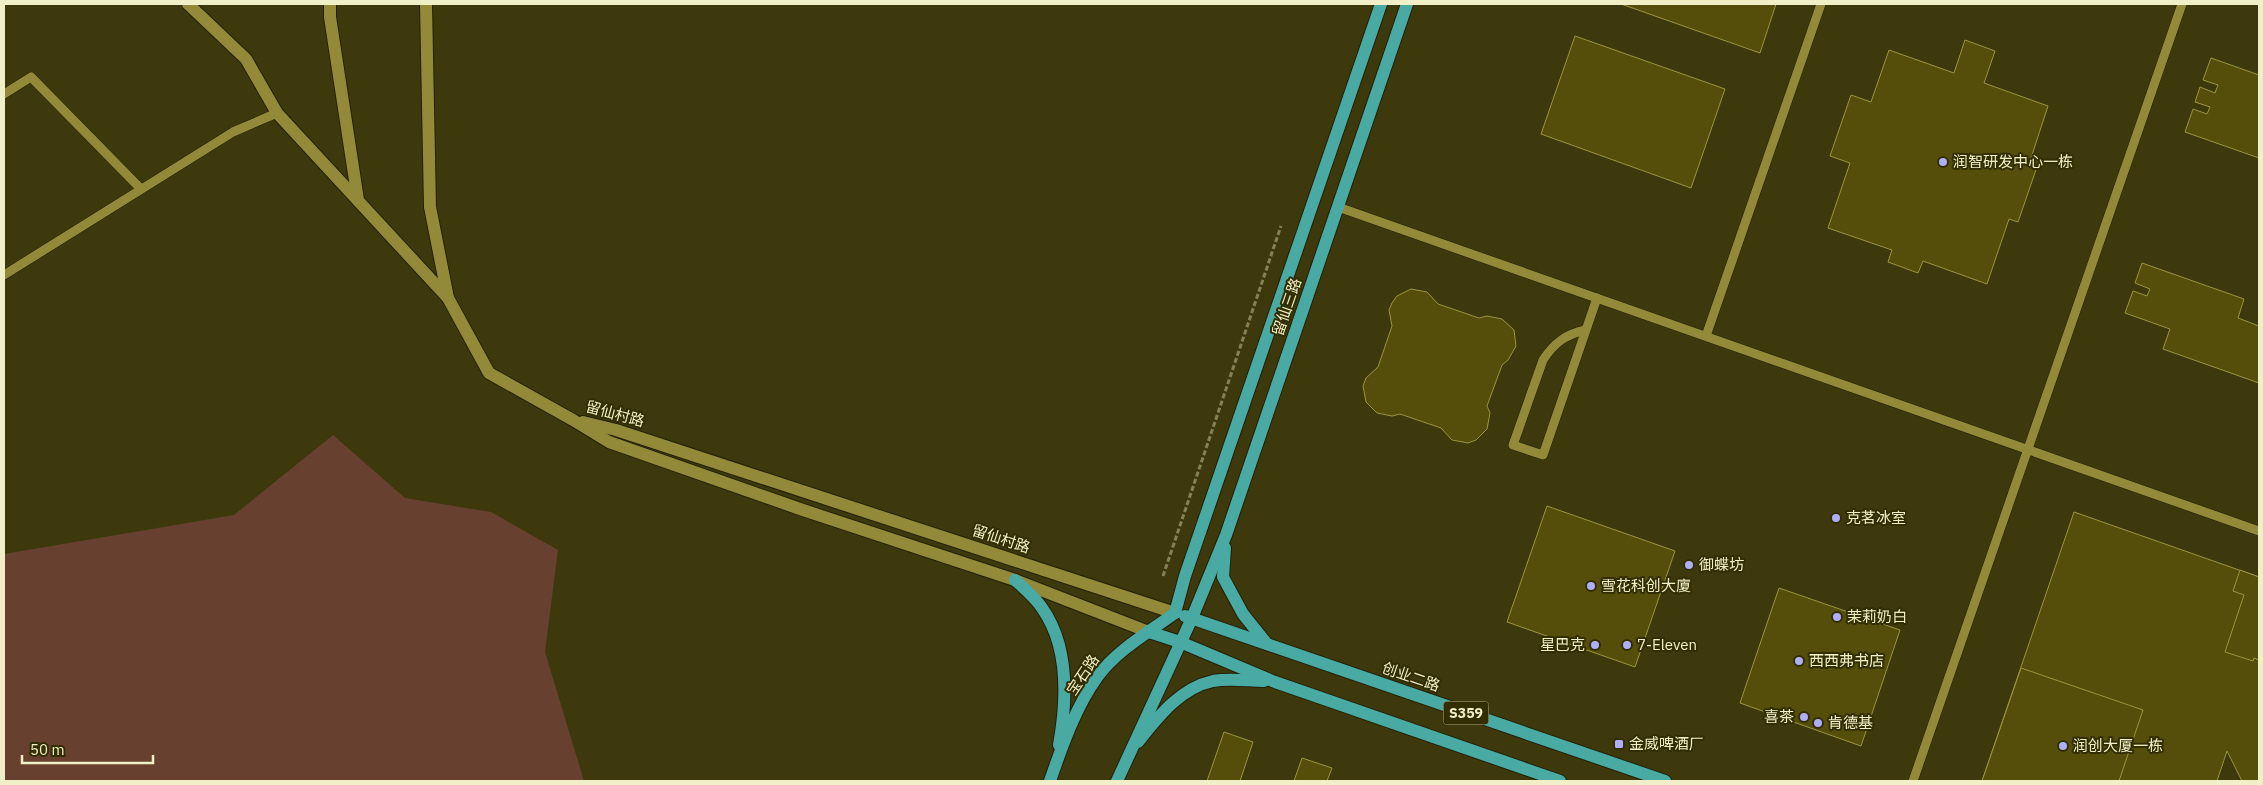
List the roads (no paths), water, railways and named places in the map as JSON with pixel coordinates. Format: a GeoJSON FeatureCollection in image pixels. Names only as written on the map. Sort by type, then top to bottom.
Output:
{"type":"FeatureCollection","features":[{"type":"Feature","properties":{"kind":"main road","name":"留仙三路"},"geometry":{"type":"LineString","coordinates":[[1175,613],[1184,576],[1381,4]]}},
{"type":"Feature","properties":{"kind":"main road","name":"留仙三路"},"geometry":{"type":"LineString","coordinates":[[1126,758],[1192,618],[1226,535],[1407,4]]}},
{"type":"Feature","properties":{"kind":"main road"},"geometry":{"type":"LineString","coordinates":[[1226,535],[1223,577],[1243,614],[1267,644]]}},
{"type":"Feature","properties":{"kind":"main road"},"geometry":{"type":"LineString","coordinates":[[1015,580],[1043,609],[1058,641],[1064,679],[1062,727],[1052,776]]}},
{"type":"Feature","properties":{"kind":"main road","name":"创业二路"},"geometry":{"type":"LineString","coordinates":[[1175,613],[1665,781]]}},
{"type":"Feature","properties":{"kind":"main road","name":"宝石路"},"geometry":{"type":"LineString","coordinates":[[1052,776],[1081,705],[1098,675],[1123,651],[1175,613]]}},
{"type":"Feature","properties":{"kind":"main road","name":"S359"},"geometry":{"type":"LineString","coordinates":[[1149,632],[1180,642],[1275,682],[1560,781]]}},
{"type":"Feature","properties":{"kind":"main road","name":"S359"},"geometry":{"type":"LineString","coordinates":[[1117,781],[1126,758],[1160,715],[1197,686],[1213,681],[1231,680],[1275,682]]}},
{"type":"Feature","properties":{"kind":"street"},"geometry":{"type":"LineString","coordinates":[[188,4],[246,59],[277,113],[448,298],[489,374],[573,420]]}},
{"type":"Feature","properties":{"kind":"street"},"geometry":{"type":"LineString","coordinates":[[330,4],[330,17],[358,200]]}},
{"type":"Feature","properties":{"kind":"street"},"geometry":{"type":"LineString","coordinates":[[426,4],[430,207],[448,298]]}},
{"type":"Feature","properties":{"kind":"street","name":"留仙村路"},"geometry":{"type":"LineString","coordinates":[[573,420],[616,430],[1175,613]]}},
{"type":"Feature","properties":{"kind":"street","name":"留仙村路"},"geometry":{"type":"LineString","coordinates":[[573,420],[609,442],[800,509],[1015,580],[1149,632]]}},
{"type":"Feature","properties":{"kind":"lane"},"geometry":{"type":"LineString","coordinates":[[1706,336],[1821,4]]}},
{"type":"Feature","properties":{"kind":"lane"},"geometry":{"type":"LineString","coordinates":[[1913,781],[2182,4]]}},
{"type":"Feature","properties":{"kind":"lane"},"geometry":{"type":"LineString","coordinates":[[4,94],[31,77],[141,189]]}},
{"type":"Feature","properties":{"kind":"lane"},"geometry":{"type":"LineString","coordinates":[[4,275],[232,132],[277,113]]}},
{"type":"Feature","properties":{"kind":"lane"},"geometry":{"type":"LineString","coordinates":[[1338,207],[2259,531]]}},
{"type":"Feature","properties":{"kind":"lane"},"geometry":{"type":"LineString","coordinates":[[1586,330],[1560,339],[1550,348],[1543,360],[1514,445],[1543,455],[1586,330],[1597,298]]}},
{"type":"Feature","properties":{"kind":"place","name":"润智研发中心一栋"},"geometry":{"type":"Point","coordinates":[1943,162]}},
{"type":"Feature","properties":{"kind":"place","name":"克茗冰室"},"geometry":{"type":"Point","coordinates":[1836,518]}},
{"type":"Feature","properties":{"kind":"place","name":"御蝶坊"},"geometry":{"type":"Point","coordinates":[1689,565]}},
{"type":"Feature","properties":{"kind":"place","name":"雪花科创大廈"},"geometry":{"type":"Point","coordinates":[1591,586]}},
{"type":"Feature","properties":{"kind":"place","name":"茉莉奶白"},"geometry":{"type":"Point","coordinates":[1837,617]}},
{"type":"Feature","properties":{"kind":"place","name":"星巴克"},"geometry":{"type":"Point","coordinates":[1595,645]}},
{"type":"Feature","properties":{"kind":"place","name":"7-Eleven"},"geometry":{"type":"Point","coordinates":[1627,645]}},
{"type":"Feature","properties":{"kind":"place","name":"西西弗书店"},"geometry":{"type":"Point","coordinates":[1799,661]}},
{"type":"Feature","properties":{"kind":"place","name":"喜茶"},"geometry":{"type":"Point","coordinates":[1804,717]}},
{"type":"Feature","properties":{"kind":"place","name":"肯德基"},"geometry":{"type":"Point","coordinates":[1818,723]}},
{"type":"Feature","properties":{"kind":"place","name":"金威啤酒厂"},"geometry":{"type":"Point","coordinates":[1619,744]}},
{"type":"Feature","properties":{"kind":"place","name":"润创大厦一栋"},"geometry":{"type":"Point","coordinates":[2063,746]}}]}
